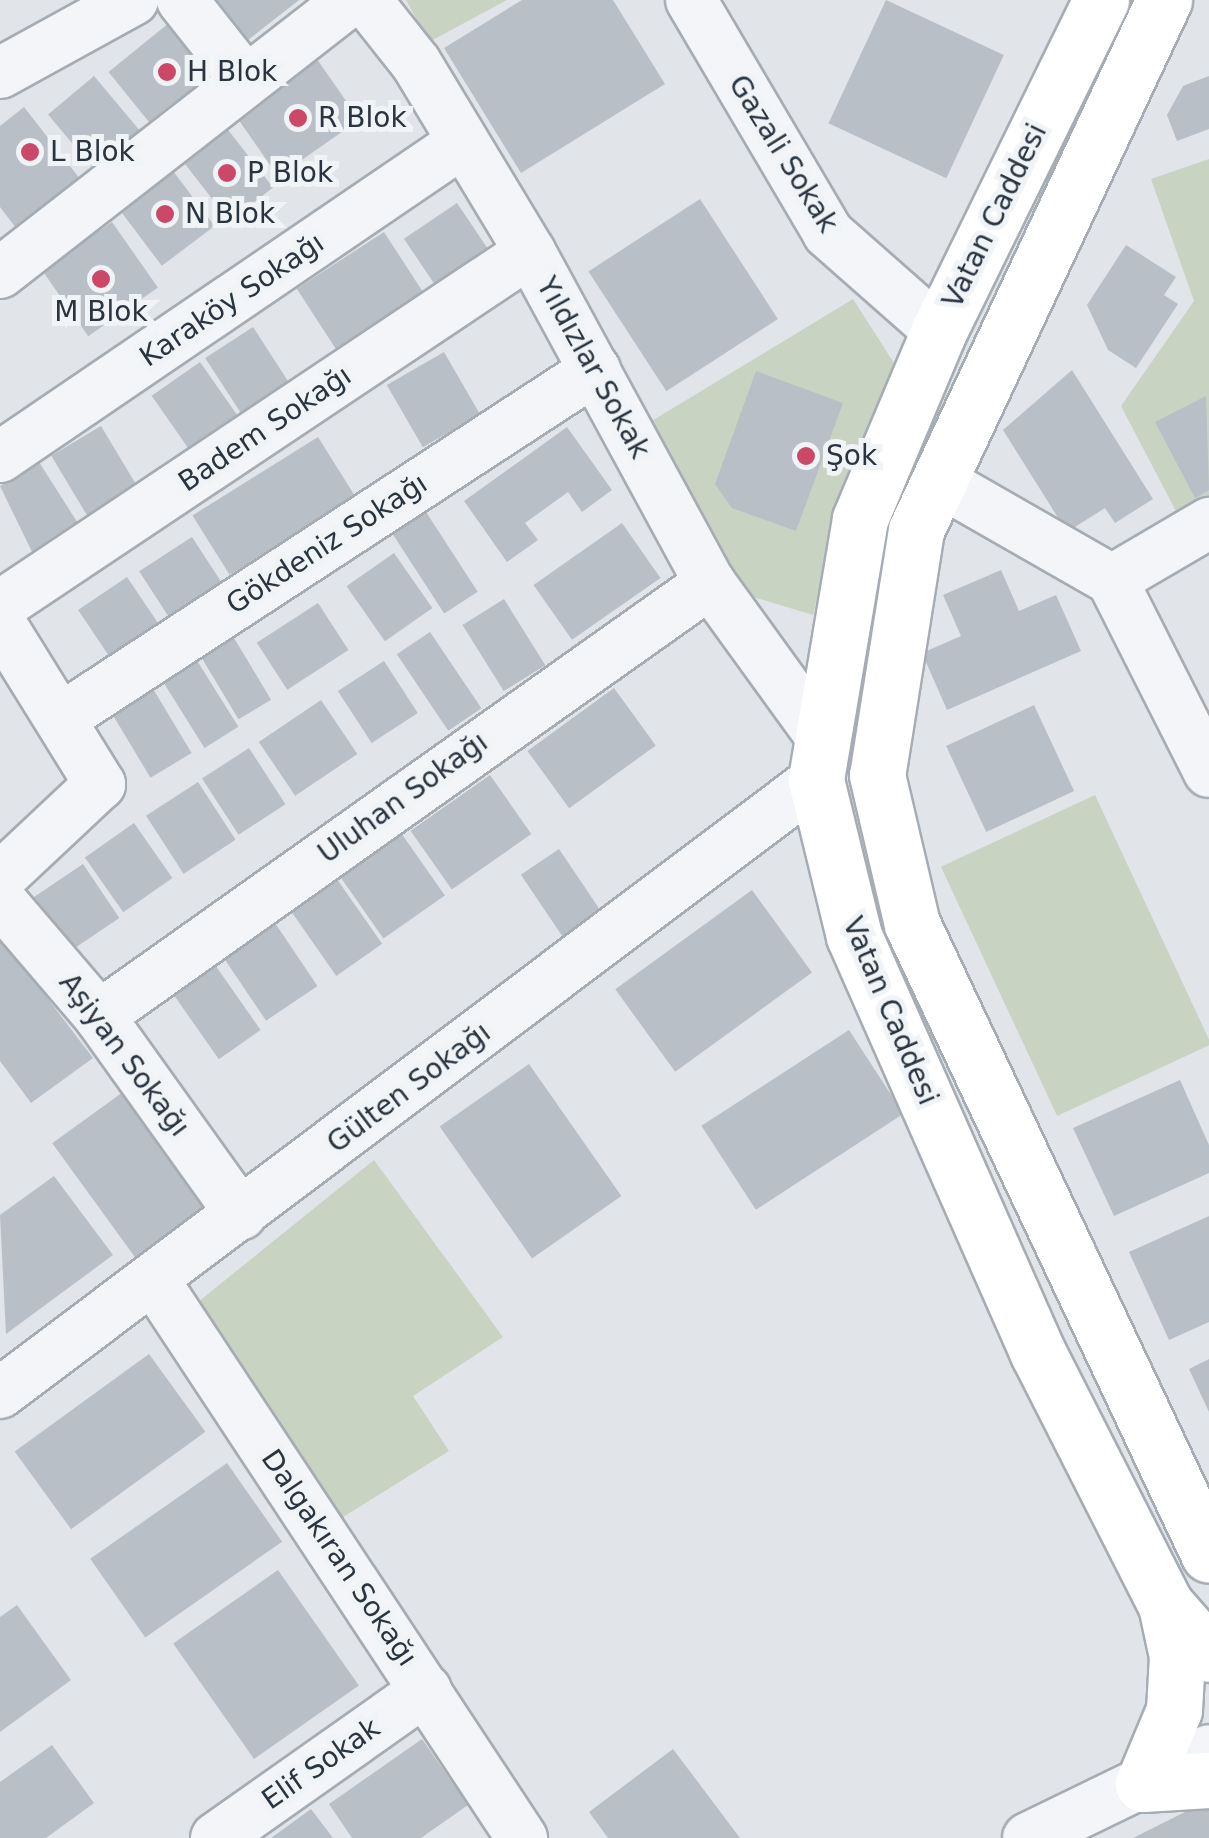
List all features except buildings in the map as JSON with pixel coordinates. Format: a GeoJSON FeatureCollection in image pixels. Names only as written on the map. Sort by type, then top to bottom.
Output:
{"type":"FeatureCollection","features":[{"type":"Feature","properties":{"kind":"main road","name":"Vatan Caddesi"},"geometry":{"type":"LineString","coordinates":[[1101,0],[939,331],[860,518],[818,758],[854,936],[1038,1353],[1166,1606],[1209,1654]]}},
{"type":"Feature","properties":{"kind":"main road","name":"Vatan Caddesi"},"geometry":{"type":"LineString","coordinates":[[1164,0],[916,530],[880,729],[877,775],[891,850],[912,924],[1209,1556]]}},
{"type":"Feature","properties":{"kind":"main road"},"geometry":{"type":"LineString","coordinates":[[1166,1606],[1177,1656],[1174,1710],[1143,1784],[1209,1780]]}},
{"type":"Feature","properties":{"kind":"street"},"geometry":{"type":"LineString","coordinates":[[0,73],[133,0]]}},
{"type":"Feature","properties":{"kind":"street"},"geometry":{"type":"LineString","coordinates":[[182,0],[246,81]]}},
{"type":"Feature","properties":{"kind":"street"},"geometry":{"type":"LineString","coordinates":[[0,273],[350,0]]}},
{"type":"Feature","properties":{"kind":"street","name":"Yıldızlar Sokak"},"geometry":{"type":"LineString","coordinates":[[366,0],[463,142],[530,252],[710,583],[818,758]]}},
{"type":"Feature","properties":{"kind":"street","name":"Gazali Sokak"},"geometry":{"type":"LineString","coordinates":[[691,0],[828,233],[939,331]]}},
{"type":"Feature","properties":{"kind":"street","name":"Karaköy Sokağı"},"geometry":{"type":"LineString","coordinates":[[0,458],[463,142]]}},
{"type":"Feature","properties":{"kind":"street","name":"Badem Sokağı"},"geometry":{"type":"LineString","coordinates":[[0,606],[530,252]]}},
{"type":"Feature","properties":{"kind":"street","name":"Gökdeniz Sokağı"},"geometry":{"type":"LineString","coordinates":[[60,719],[595,370]]}},
{"type":"Feature","properties":{"kind":"street"},"geometry":{"type":"LineString","coordinates":[[938,480],[1112,580],[1209,772]]}},
{"type":"Feature","properties":{"kind":"street"},"geometry":{"type":"LineString","coordinates":[[1112,580],[1209,523]]}},
{"type":"Feature","properties":{"kind":"street","name":"Uluhan Sokağı"},"geometry":{"type":"LineString","coordinates":[[99,1016],[710,583]]}},
{"type":"Feature","properties":{"kind":"street"},"geometry":{"type":"LineString","coordinates":[[0,623],[100,784],[0,878]]}},
{"type":"Feature","properties":{"kind":"street","name":"Gülten Sokağı"},"geometry":{"type":"LineString","coordinates":[[0,1393],[242,1214],[818,758]]}},
{"type":"Feature","properties":{"kind":"street","name":"Aşiyan Sokağı"},"geometry":{"type":"LineString","coordinates":[[0,900],[99,1016],[242,1214]]}},
{"type":"Feature","properties":{"kind":"street","name":"Dalgakıran Sokağı"},"geometry":{"type":"LineString","coordinates":[[153,1280],[522,1838]]}},
{"type":"Feature","properties":{"kind":"street","name":"Elif Sokak"},"geometry":{"type":"LineString","coordinates":[[216,1838],[426,1690]]}},
{"type":"Feature","properties":{"kind":"street"},"geometry":{"type":"LineString","coordinates":[[1028,1838],[1209,1750]]}},
{"type":"Feature","properties":{"kind":"green space"},"geometry":{"type":"Polygon","coordinates":[[[406,0],[507,0],[429,42],[406,0]]]}},
{"type":"Feature","properties":{"kind":"green space"},"geometry":{"type":"Polygon","coordinates":[[[1209,159],[1209,497],[1178,515],[1121,406],[1194,301],[1151,179],[1209,159]]]}},
{"type":"Feature","properties":{"kind":"green space"},"geometry":{"type":"Polygon","coordinates":[[[853,299],[901,374],[838,508],[813,615],[737,592],[650,422],[853,299]]]}},
{"type":"Feature","properties":{"kind":"green space"},"geometry":{"type":"Polygon","coordinates":[[[1095,795],[1209,1045],[1057,1116],[941,867],[1095,795]]]}},
{"type":"Feature","properties":{"kind":"green space"},"geometry":{"type":"Polygon","coordinates":[[[374,1160],[503,1337],[413,1396],[449,1451],[340,1519],[198,1302],[374,1160]]]}},
{"type":"Feature","properties":{"kind":"place","name":"H Blok"},"geometry":{"type":"Point","coordinates":[167,72]}},
{"type":"Feature","properties":{"kind":"place","name":"R Blok"},"geometry":{"type":"Point","coordinates":[298,118]}},
{"type":"Feature","properties":{"kind":"place","name":"L Blok"},"geometry":{"type":"Point","coordinates":[30,152]}},
{"type":"Feature","properties":{"kind":"place","name":"P Blok"},"geometry":{"type":"Point","coordinates":[227,173]}},
{"type":"Feature","properties":{"kind":"place","name":"N Blok"},"geometry":{"type":"Point","coordinates":[165,214]}},
{"type":"Feature","properties":{"kind":"place","name":"M Blok"},"geometry":{"type":"Point","coordinates":[101,279]}},
{"type":"Feature","properties":{"kind":"place","name":"Şok"},"geometry":{"type":"Point","coordinates":[806,456]}}]}
